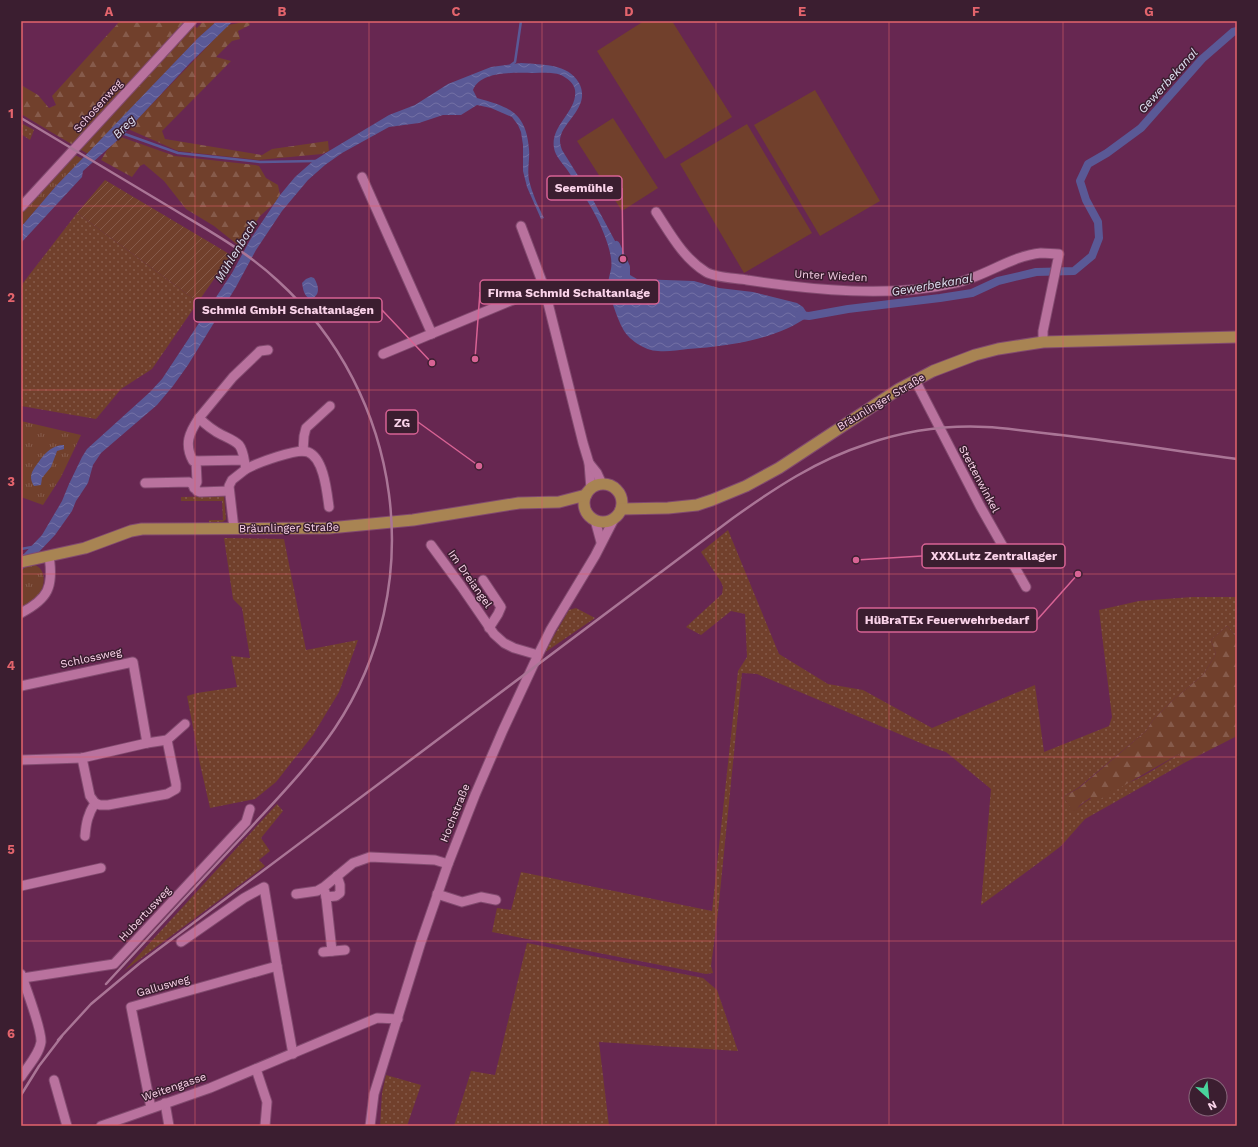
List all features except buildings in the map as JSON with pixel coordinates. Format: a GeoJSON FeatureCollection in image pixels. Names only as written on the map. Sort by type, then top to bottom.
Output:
{"type":"FeatureCollection","features":[{"type":"Feature","properties":{"kind":"main road","name":"Bräunlinger Straße"},"geometry":{"type":"LineString","coordinates":[[659,508],[697,505],[746,486],[779,468],[863,412],[915,380],[933,371],[975,355],[998,349],[1043,342],[1237,337]]}},
{"type":"Feature","properties":{"kind":"main road"},"geometry":{"type":"LineString","coordinates":[[621,497],[621,510],[618,516],[614,519],[604,522],[595,520],[589,516],[585,509],[584,502],[589,492],[602,484],[614,488],[621,497],[633,503],[659,508]]}},
{"type":"Feature","properties":{"kind":"main road","name":"Bräunlinger Straße"},"geometry":{"type":"LineString","coordinates":[[560,502],[589,492]]}},
{"type":"Feature","properties":{"kind":"main road","name":"Bräunlinger Straße"},"geometry":{"type":"LineString","coordinates":[[21,562],[85,548],[131,531],[142,529],[329,528],[413,520],[519,503],[560,502],[585,509]]}},
{"type":"Feature","properties":{"kind":"main road"},"geometry":{"type":"LineString","coordinates":[[621,510],[659,508]]}},
{"type":"Feature","properties":{"kind":"street","name":"Schosenweg"},"geometry":{"type":"LineString","coordinates":[[21,207],[192,21]]}},
{"type":"Feature","properties":{"kind":"street"},"geometry":{"type":"LineString","coordinates":[[362,177],[432,334]]}},
{"type":"Feature","properties":{"kind":"street","name":"Unter Wieden"},"geometry":{"type":"LineString","coordinates":[[656,212],[683,252],[708,273],[762,282],[827,290],[900,290],[935,288],[958,283],[1015,260],[1042,253],[1059,254],[1043,342]]}},
{"type":"Feature","properties":{"kind":"street"},"geometry":{"type":"LineString","coordinates":[[521,226],[544,287],[589,463],[589,492]]}},
{"type":"Feature","properties":{"kind":"street"},"geometry":{"type":"LineString","coordinates":[[383,354],[544,287]]}},
{"type":"Feature","properties":{"kind":"street"},"geometry":{"type":"LineString","coordinates":[[268,350],[260,351],[233,377],[190,430],[188,440],[191,457],[193,461],[245,465],[303,451],[308,452],[314,456],[323,471],[329,507]]}},
{"type":"Feature","properties":{"kind":"street","name":"Stettenwinkel"},"geometry":{"type":"LineString","coordinates":[[915,380],[980,506],[1026,587]]}},
{"type":"Feature","properties":{"kind":"street"},"geometry":{"type":"LineString","coordinates":[[303,451],[306,428],[330,406]]}},
{"type":"Feature","properties":{"kind":"street"},"geometry":{"type":"LineString","coordinates":[[199,418],[211,428],[238,444],[245,465]]}},
{"type":"Feature","properties":{"kind":"street"},"geometry":{"type":"LineString","coordinates":[[194,488],[197,482],[196,461]]}},
{"type":"Feature","properties":{"kind":"street"},"geometry":{"type":"LineString","coordinates":[[589,463],[597,473],[602,484]]}},
{"type":"Feature","properties":{"kind":"street"},"geometry":{"type":"LineString","coordinates":[[234,529],[229,486],[232,480],[245,465]]}},
{"type":"Feature","properties":{"kind":"street"},"geometry":{"type":"LineString","coordinates":[[145,484],[189,482],[197,492],[229,491]]}},
{"type":"Feature","properties":{"kind":"street","name":"Hochstraße"},"geometry":{"type":"LineString","coordinates":[[370,1126],[374,1094],[421,942],[448,864],[502,730],[538,655],[551,629],[614,519]]}},
{"type":"Feature","properties":{"kind":"street"},"geometry":{"type":"LineString","coordinates":[[595,520],[601,542]]}},
{"type":"Feature","properties":{"kind":"street","name":"Im Dreiangel"},"geometry":{"type":"LineString","coordinates":[[431,545],[489,628],[504,642],[514,648],[538,655]]}},
{"type":"Feature","properties":{"kind":"street"},"geometry":{"type":"LineString","coordinates":[[21,613],[35,604],[46,594],[50,585],[49,556]]}},
{"type":"Feature","properties":{"kind":"street","name":"Im Dreiangel"},"geometry":{"type":"LineString","coordinates":[[483,580],[501,607],[489,628]]}},
{"type":"Feature","properties":{"kind":"street","name":"Schlossweg"},"geometry":{"type":"LineString","coordinates":[[21,686],[133,662],[147,743]]}},
{"type":"Feature","properties":{"kind":"street"},"geometry":{"type":"LineString","coordinates":[[21,760],[82,758],[147,743],[167,740],[186,724]]}},
{"type":"Feature","properties":{"kind":"street"},"geometry":{"type":"LineString","coordinates":[[82,758],[90,796],[95,803],[108,805],[167,794],[176,789],[176,784],[167,740]]}},
{"type":"Feature","properties":{"kind":"street"},"geometry":{"type":"LineString","coordinates":[[85,836],[89,812],[95,803]]}},
{"type":"Feature","properties":{"kind":"street","name":"Hubertusweg"},"geometry":{"type":"LineString","coordinates":[[22,976],[114,964],[246,822],[250,809]]}},
{"type":"Feature","properties":{"kind":"street"},"geometry":{"type":"LineString","coordinates":[[296,894],[317,890],[324,887],[354,863],[370,857],[435,860],[448,864]]}},
{"type":"Feature","properties":{"kind":"street"},"geometry":{"type":"LineString","coordinates":[[21,886],[101,868]]}},
{"type":"Feature","properties":{"kind":"street"},"geometry":{"type":"LineString","coordinates":[[326,898],[336,896],[340,893],[340,886],[337,876]]}},
{"type":"Feature","properties":{"kind":"street"},"geometry":{"type":"LineString","coordinates":[[181,942],[244,898],[264,887],[293,1054]]}},
{"type":"Feature","properties":{"kind":"street"},"geometry":{"type":"LineString","coordinates":[[324,887],[326,898],[328,951],[345,950]]}},
{"type":"Feature","properties":{"kind":"street"},"geometry":{"type":"LineString","coordinates":[[437,894],[462,902],[481,897],[496,900]]}},
{"type":"Feature","properties":{"kind":"street","name":"Gallusweg"},"geometry":{"type":"LineString","coordinates":[[151,1108],[131,1007],[277,966]]}},
{"type":"Feature","properties":{"kind":"street"},"geometry":{"type":"LineString","coordinates":[[21,1077],[38,1051],[41,1042],[40,1032],[22,976]]}},
{"type":"Feature","properties":{"kind":"street","name":"Weitengasse"},"geometry":{"type":"LineString","coordinates":[[101,1126],[210,1088],[377,1018],[398,1019]]}},
{"type":"Feature","properties":{"kind":"street"},"geometry":{"type":"LineString","coordinates":[[256,1069],[267,1102],[265,1126]]}},
{"type":"Feature","properties":{"kind":"street"},"geometry":{"type":"LineString","coordinates":[[54,1080],[68,1126]]}},
{"type":"Feature","properties":{"kind":"street"},"geometry":{"type":"LineString","coordinates":[[165,1103],[169,1126]]}},
{"type":"Feature","properties":{"kind":"street","name":"Hochstraße"},"geometry":{"type":"LineString","coordinates":[[364,1126],[371,1110]]}},
{"type":"Feature","properties":{"kind":"green space"},"geometry":{"type":"Polygon","coordinates":[[[120,21],[187,21],[197,28],[203,21],[217,21],[198,38],[88,154],[21,114],[21,85],[38,95],[49,108],[56,105],[52,96],[120,21]]]}},
{"type":"Feature","properties":{"kind":"green space"},"geometry":{"type":"Polygon","coordinates":[[[249,21],[250,25],[238,31],[240,39],[232,41],[216,57],[231,61],[162,131],[165,139],[262,155],[272,149],[328,141],[329,151],[322,154],[258,160],[178,151],[128,129],[228,25],[249,21]]]}},
{"type":"Feature","properties":{"kind":"green space"},"geometry":{"type":"Polygon","coordinates":[[[644,21],[672,21],[732,117],[665,159],[597,51],[644,21]]]}},
{"type":"Feature","properties":{"kind":"green space"},"geometry":{"type":"Polygon","coordinates":[[[815,90],[880,201],[820,236],[754,125],[815,90]]]}},
{"type":"Feature","properties":{"kind":"green space"},"geometry":{"type":"Polygon","coordinates":[[[613,118],[658,188],[622,211],[577,141],[613,118]]]}},
{"type":"Feature","properties":{"kind":"green space"},"geometry":{"type":"Polygon","coordinates":[[[21,123],[34,130],[30,140],[21,134],[21,123]]]}},
{"type":"Feature","properties":{"kind":"green space"},"geometry":{"type":"Polygon","coordinates":[[[747,124],[812,233],[744,273],[680,164],[747,124]]]}},
{"type":"Feature","properties":{"kind":"green space"},"geometry":{"type":"Polygon","coordinates":[[[121,137],[175,156],[259,166],[266,178],[278,185],[280,195],[276,202],[260,216],[239,246],[214,226],[186,209],[164,181],[144,164],[140,166],[132,177],[101,160],[107,150],[121,137]]]}},
{"type":"Feature","properties":{"kind":"green space"},"geometry":{"type":"Polygon","coordinates":[[[73,154],[83,159],[56,186],[21,227],[21,213],[73,154]]]}},
{"type":"Feature","properties":{"kind":"green space"},"geometry":{"type":"Polygon","coordinates":[[[105,180],[231,255],[198,302],[77,213],[105,180]]]}},
{"type":"Feature","properties":{"kind":"green space"},"geometry":{"type":"Polygon","coordinates":[[[77,213],[198,302],[152,369],[121,389],[96,419],[21,406],[21,288],[23,283],[77,213]]]}},
{"type":"Feature","properties":{"kind":"green space"},"geometry":{"type":"Polygon","coordinates":[[[21,421],[81,435],[61,477],[43,505],[21,497],[21,421]]]}},
{"type":"Feature","properties":{"kind":"green space"},"geometry":{"type":"Polygon","coordinates":[[[224,496],[226,519],[222,523],[209,523],[209,520],[223,520],[222,501],[181,501],[181,497],[224,496]]]}},
{"type":"Feature","properties":{"kind":"green space"},"geometry":{"type":"Polygon","coordinates":[[[728,530],[779,654],[828,684],[863,690],[932,728],[1035,685],[1044,752],[1109,726],[1112,717],[1099,610],[1139,601],[1192,597],[1237,597],[1237,638],[1227,626],[1211,640],[1216,654],[1203,675],[1173,700],[1153,720],[1146,731],[1078,788],[1063,797],[1074,812],[1088,800],[1139,778],[1179,754],[1184,763],[1085,819],[1061,846],[981,905],[991,789],[946,752],[930,747],[757,674],[742,673],[718,912],[711,966],[713,973],[706,974],[492,932],[497,908],[511,910],[521,872],[712,911],[738,671],[747,657],[745,614],[731,611],[701,635],[686,627],[722,594],[723,587],[721,582],[701,552],[728,530]]]}},
{"type":"Feature","properties":{"kind":"green space"},"geometry":{"type":"Polygon","coordinates":[[[224,538],[284,539],[306,650],[358,640],[339,692],[313,735],[276,782],[255,799],[210,808],[187,696],[237,687],[231,656],[250,658],[242,608],[233,599],[224,538]]]}},
{"type":"Feature","properties":{"kind":"green space"},"geometry":{"type":"Polygon","coordinates":[[[28,564],[34,565],[42,570],[44,579],[42,590],[39,595],[21,609],[21,571],[28,564]]]}},
{"type":"Feature","properties":{"kind":"green space"},"geometry":{"type":"Polygon","coordinates":[[[576,608],[595,618],[544,653],[569,610],[576,608]]]}},
{"type":"Feature","properties":{"kind":"green space"},"geometry":{"type":"Polygon","coordinates":[[[1227,626],[1237,638],[1237,736],[1184,763],[1179,754],[1095,802],[1090,798],[1080,805],[1074,813],[1063,797],[1079,788],[1146,731],[1153,720],[1173,700],[1203,675],[1216,654],[1211,640],[1227,626]]]}},
{"type":"Feature","properties":{"kind":"green space"},"geometry":{"type":"Polygon","coordinates":[[[277,804],[283,811],[261,838],[270,851],[259,860],[265,866],[124,971],[277,804]]]}},
{"type":"Feature","properties":{"kind":"green space"},"geometry":{"type":"Polygon","coordinates":[[[527,943],[703,978],[717,990],[738,1051],[599,1042],[609,1126],[454,1126],[471,1071],[495,1075],[527,943]]]}},
{"type":"Feature","properties":{"kind":"green space"},"geometry":{"type":"Polygon","coordinates":[[[386,1075],[421,1085],[407,1126],[380,1126],[382,1093],[386,1075]]]}},
{"type":"Feature","properties":{"kind":"water","name":"Breg"},"geometry":{"type":"Polygon","coordinates":[[[217,21],[233,21],[190,63],[121,137],[83,171],[82,177],[21,243],[21,227],[56,186],[198,38],[217,21]]]}},
{"type":"Feature","properties":{"kind":"water"},"geometry":{"type":"Polygon","coordinates":[[[521,63],[561,68],[574,76],[579,83],[582,92],[582,100],[561,134],[560,141],[562,150],[592,198],[622,254],[618,256],[623,268],[629,265],[630,275],[637,279],[694,281],[719,288],[753,292],[797,303],[803,307],[809,316],[782,331],[735,344],[658,351],[642,347],[637,344],[624,331],[610,293],[608,284],[611,256],[601,226],[593,210],[558,157],[554,148],[556,132],[569,112],[575,98],[575,90],[573,85],[566,78],[554,73],[509,73],[491,76],[477,84],[473,90],[477,98],[507,108],[520,119],[527,137],[529,149],[529,180],[535,199],[544,218],[541,219],[527,187],[523,171],[523,145],[521,132],[518,125],[512,117],[491,108],[477,105],[461,115],[443,115],[419,123],[389,127],[342,153],[308,180],[282,211],[256,250],[236,287],[188,365],[173,386],[157,405],[101,453],[93,465],[88,483],[76,501],[72,511],[55,535],[21,571],[21,557],[42,535],[62,501],[87,449],[150,392],[162,379],[232,273],[250,240],[280,195],[295,177],[312,162],[329,151],[389,115],[415,105],[448,84],[491,67],[521,63]]]}},
{"type":"Feature","properties":{"kind":"water"},"geometry":{"type":"Polygon","coordinates":[[[311,277],[316,281],[318,290],[316,296],[310,299],[303,290],[302,283],[311,277]]]}},
{"type":"Feature","properties":{"kind":"water"},"geometry":{"type":"Polygon","coordinates":[[[64,445],[64,449],[57,451],[51,467],[42,478],[41,485],[34,486],[31,475],[40,460],[45,454],[56,446],[64,445]]]}},
{"type":"Feature","properties":{"kind":"waterway","name":"Mühlenbach"},"geometry":{"type":"LineString","coordinates":[[511,65],[515,62],[521,21]]}},
{"type":"Feature","properties":{"kind":"waterway","name":"Gewerbekanal"},"geometry":{"type":"LineString","coordinates":[[799,315],[809,316],[848,309],[972,293],[998,281],[1036,272],[1074,271],[1092,256],[1099,238],[1098,222],[1086,200],[1080,181],[1088,164],[1107,153],[1141,128],[1202,59],[1233,32],[1237,31]]}},
{"type":"Feature","properties":{"kind":"waterway","name":"Breg"},"geometry":{"type":"LineString","coordinates":[[122,133],[178,153],[260,162],[316,161]]}},
{"type":"Feature","properties":{"kind":"waterway","name":"Gewerbekanal"},"geometry":{"type":"LineString","coordinates":[[616,245],[626,267],[626,277]]}},
{"type":"Feature","properties":{"kind":"waterway"},"geometry":{"type":"LineString","coordinates":[[21,549],[32,547]]}},
{"type":"Feature","properties":{"kind":"railway"},"geometry":{"type":"LineString","coordinates":[[21,118],[227,242],[253,260],[277,280],[320,326],[353,378],[376,434],[389,494],[392,554],[384,614],[365,673],[335,728],[314,757],[290,784],[106,984]]}},
{"type":"Feature","properties":{"kind":"railway"},"geometry":{"type":"LineString","coordinates":[[58,1040],[91,1004],[140,963],[733,518],[797,476],[831,458],[881,439],[911,432],[941,428],[986,427],[1061,435],[1237,459]]}},
{"type":"Feature","properties":{"kind":"railway"},"geometry":{"type":"LineString","coordinates":[[21,1095],[39,1066],[62,1036]]}},
{"type":"Feature","properties":{"kind":"place","name":"Seemühle"},"geometry":{"type":"Point","coordinates":[623,259]}},
{"type":"Feature","properties":{"kind":"place","name":"Firma Schmid Schaltanlage"},"geometry":{"type":"Point","coordinates":[475,359]}},
{"type":"Feature","properties":{"kind":"place","name":"Schmid GmbH Schaltanlagen"},"geometry":{"type":"Point","coordinates":[432,363]}},
{"type":"Feature","properties":{"kind":"place","name":"ZG"},"geometry":{"type":"Point","coordinates":[479,466]}},
{"type":"Feature","properties":{"kind":"place","name":"XXXLutz Zentrallager"},"geometry":{"type":"Point","coordinates":[856,560]}},
{"type":"Feature","properties":{"kind":"place","name":"HüBraTEx Feuerwehrbedarf"},"geometry":{"type":"Point","coordinates":[1078,574]}}]}
